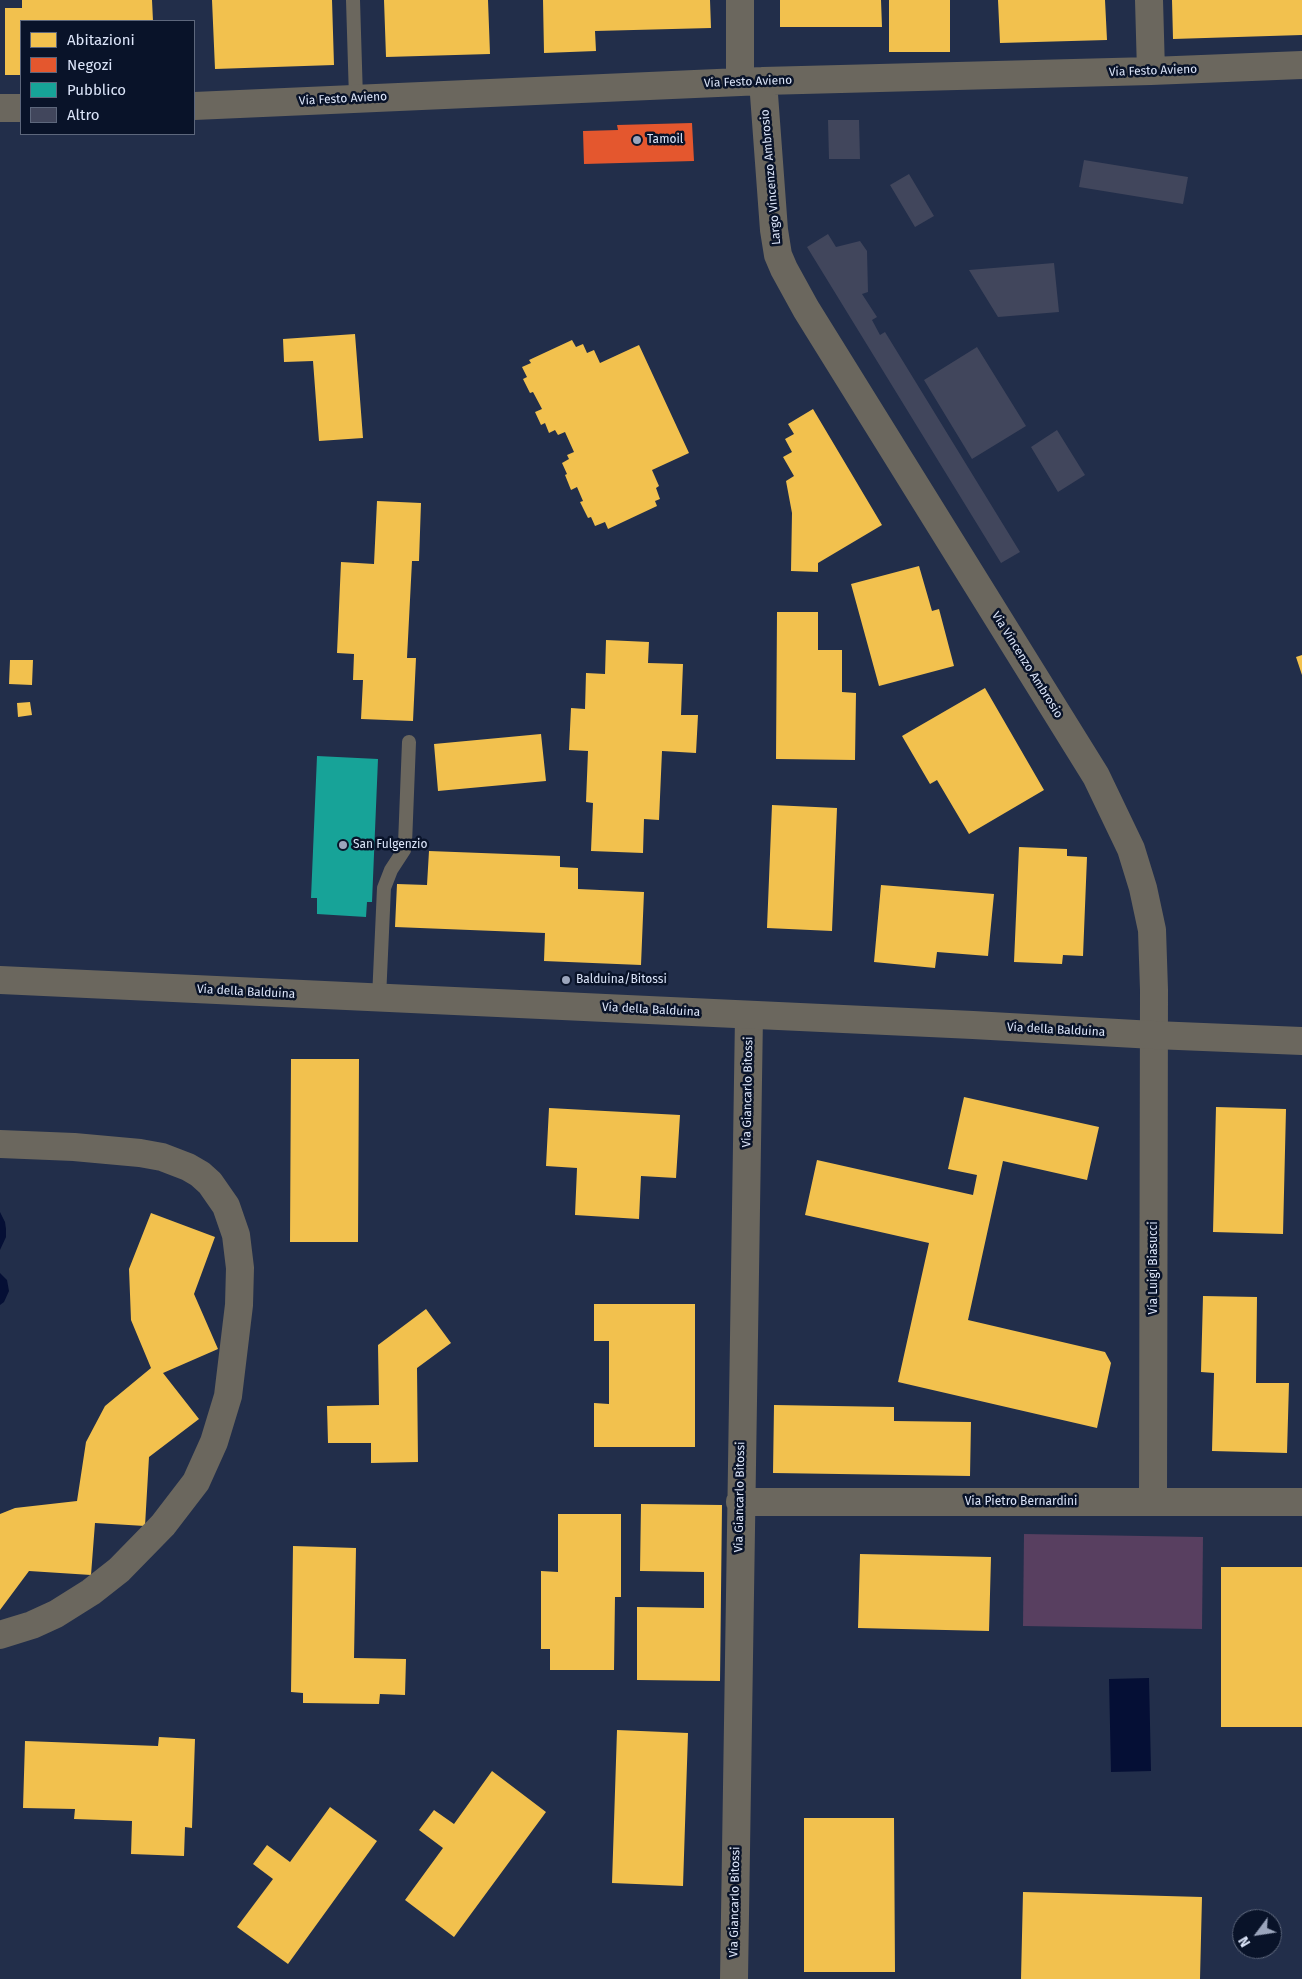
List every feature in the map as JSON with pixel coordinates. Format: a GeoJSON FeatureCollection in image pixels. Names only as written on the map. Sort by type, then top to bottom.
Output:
{"type":"FeatureCollection","features":[{"type":"Feature","properties":{"kind":"street","name":"Largo Vincenzo Ambrosio"},"geometry":{"type":"LineString","coordinates":[[740,0],[775,242],[784,269],[815,323]]}},
{"type":"Feature","properties":{"kind":"street"},"geometry":{"type":"LineString","coordinates":[[1149,0],[1152,71]]}},
{"type":"Feature","properties":{"kind":"street","name":"Via Festo Avieno"},"geometry":{"type":"LineString","coordinates":[[195,106],[752,81],[1152,71],[1302,65]]}},
{"type":"Feature","properties":{"kind":"street"},"geometry":{"type":"LineString","coordinates":[[0,108],[20,108]]}},
{"type":"Feature","properties":{"kind":"street","name":"Via Vincenzo Ambrosio"},"geometry":{"type":"LineString","coordinates":[[815,323],[1096,776],[1117,816],[1131,849],[1149,909],[1152,930],[1154,1035]]}},
{"type":"Feature","properties":{"kind":"street","name":"Via della Balduina"},"geometry":{"type":"LineString","coordinates":[[0,980],[1302,1041]]}},
{"type":"Feature","properties":{"kind":"street","name":"Via Giancarlo Bitossi"},"geometry":{"type":"LineString","coordinates":[[734,1979],[749,1016]]}},
{"type":"Feature","properties":{"kind":"street","name":"Via Luigi Biasucci"},"geometry":{"type":"LineString","coordinates":[[1153,1502],[1154,1035]]}},
{"type":"Feature","properties":{"kind":"street"},"geometry":{"type":"LineString","coordinates":[[0,1144],[74,1147],[140,1153],[162,1157],[188,1167],[210,1183],[226,1206],[236,1235],[240,1268],[239,1305],[228,1396],[214,1442],[196,1482],[163,1525],[119,1570],[91,1592],[56,1614],[32,1625],[0,1635]]}},
{"type":"Feature","properties":{"kind":"street","name":"Via Pietro Bernardini"},"geometry":{"type":"LineString","coordinates":[[740,1502],[1302,1502]]}},
{"type":"Feature","properties":{"kind":"lane"},"geometry":{"type":"LineString","coordinates":[[353,0],[356,98]]}},
{"type":"Feature","properties":{"kind":"lane"},"geometry":{"type":"LineString","coordinates":[[379,998],[384,888],[391,870],[404,850],[405,844],[409,742]]}},
{"type":"Feature","properties":{"kind":"shaded area"},"geometry":{"type":"Polygon","coordinates":[[[1024,1534],[1203,1537],[1202,1629],[1023,1626],[1024,1534]]]}},
{"type":"Feature","properties":{"kind":"water"},"geometry":{"type":"Polygon","coordinates":[[[0,1212],[5,1222],[6,1237],[0,1250],[0,1212]]]}},
{"type":"Feature","properties":{"kind":"water"},"geometry":{"type":"Polygon","coordinates":[[[0,1273],[7,1280],[9,1291],[4,1302],[0,1305],[0,1273]]]}},
{"type":"Feature","properties":{"kind":"water"},"geometry":{"type":"Polygon","coordinates":[[[1149,1678],[1151,1771],[1111,1772],[1109,1679],[1149,1678]]]}},
{"type":"Feature","properties":{"kind":"building: Abitazioni"},"geometry":{"type":"Polygon","coordinates":[[[22,0],[152,0],[153,20],[20,20],[20,75],[5,75],[5,8],[22,8],[22,0]]]}},
{"type":"Feature","properties":{"kind":"building: Abitazioni"},"geometry":{"type":"Polygon","coordinates":[[[212,0],[332,0],[334,65],[215,69],[212,0]]]}},
{"type":"Feature","properties":{"kind":"building: Abitazioni"},"geometry":{"type":"Polygon","coordinates":[[[384,0],[488,0],[490,54],[386,57],[384,0]]]}},
{"type":"Feature","properties":{"kind":"building: Abitazioni"},"geometry":{"type":"Polygon","coordinates":[[[543,0],[710,0],[711,28],[595,31],[596,51],[544,53],[543,0]]]}},
{"type":"Feature","properties":{"kind":"building: Abitazioni"},"geometry":{"type":"Polygon","coordinates":[[[780,0],[881,0],[882,27],[780,27],[780,0]]]}},
{"type":"Feature","properties":{"kind":"building: Abitazioni"},"geometry":{"type":"Polygon","coordinates":[[[889,0],[950,0],[950,52],[889,52],[889,0]]]}},
{"type":"Feature","properties":{"kind":"building: Abitazioni"},"geometry":{"type":"Polygon","coordinates":[[[998,0],[1105,0],[1107,40],[1000,43],[998,0]]]}},
{"type":"Feature","properties":{"kind":"building: Abitazioni"},"geometry":{"type":"Polygon","coordinates":[[[1172,0],[1302,0],[1302,35],[1173,39],[1172,0]]]}},
{"type":"Feature","properties":{"kind":"building: Abitazioni"},"geometry":{"type":"Polygon","coordinates":[[[355,334],[363,438],[319,441],[313,361],[284,362],[283,339],[355,334]]]}},
{"type":"Feature","properties":{"kind":"building: Abitazioni"},"geometry":{"type":"Polygon","coordinates":[[[572,340],[576,347],[583,344],[587,353],[594,350],[600,363],[639,345],[689,453],[652,470],[659,486],[656,488],[660,499],[655,501],[657,506],[608,529],[605,522],[595,526],[591,517],[588,518],[580,502],[583,501],[577,487],[571,490],[562,463],[569,459],[567,455],[574,452],[565,432],[558,435],[555,430],[549,433],[545,423],[541,425],[535,412],[542,409],[533,392],[530,393],[523,379],[527,377],[522,367],[531,363],[529,360],[572,340]]]}},
{"type":"Feature","properties":{"kind":"building: Abitazioni"},"geometry":{"type":"Polygon","coordinates":[[[813,409],[882,525],[818,563],[818,572],[791,571],[792,513],[786,481],[794,476],[783,457],[792,452],[785,439],[794,434],[788,424],[813,409]]]}},
{"type":"Feature","properties":{"kind":"building: Abitazioni"},"geometry":{"type":"Polygon","coordinates":[[[377,501],[421,503],[419,561],[412,561],[407,658],[416,658],[413,721],[361,719],[363,680],[353,680],[354,654],[337,653],[341,562],[374,564],[377,501]]]}},
{"type":"Feature","properties":{"kind":"building: Abitazioni"},"geometry":{"type":"Polygon","coordinates":[[[919,566],[932,611],[939,609],[954,666],[879,686],[851,584],[919,566]]]}},
{"type":"Feature","properties":{"kind":"building: Abitazioni"},"geometry":{"type":"Polygon","coordinates":[[[777,612],[818,612],[818,650],[842,650],[842,692],[856,693],[855,760],[776,759],[777,612]]]}},
{"type":"Feature","properties":{"kind":"building: Abitazioni"},"geometry":{"type":"Polygon","coordinates":[[[606,640],[649,642],[648,663],[683,664],[681,715],[698,715],[696,753],[662,751],[659,820],[644,819],[643,853],[591,851],[593,803],[586,802],[588,751],[569,750],[571,708],[585,709],[586,673],[605,674],[606,640]]]}},
{"type":"Feature","properties":{"kind":"building: Abitazioni"},"geometry":{"type":"Polygon","coordinates":[[[1302,655],[1302,675],[1296,657],[1302,655]]]}},
{"type":"Feature","properties":{"kind":"building: Abitazioni"},"geometry":{"type":"Polygon","coordinates":[[[10,660],[33,660],[32,685],[9,684],[10,660]]]}},
{"type":"Feature","properties":{"kind":"building: Abitazioni"},"geometry":{"type":"Polygon","coordinates":[[[985,688],[1044,790],[969,834],[937,780],[930,784],[902,736],[985,688]]]}},
{"type":"Feature","properties":{"kind":"building: Abitazioni"},"geometry":{"type":"Polygon","coordinates":[[[30,702],[32,715],[18,717],[17,703],[30,702]]]}},
{"type":"Feature","properties":{"kind":"building: Abitazioni"},"geometry":{"type":"Polygon","coordinates":[[[541,734],[546,781],[438,791],[434,744],[541,734]]]}},
{"type":"Feature","properties":{"kind":"building: Abitazioni"},"geometry":{"type":"Polygon","coordinates":[[[772,805],[837,808],[832,931],[767,928],[772,805]]]}},
{"type":"Feature","properties":{"kind":"building: Abitazioni"},"geometry":{"type":"Polygon","coordinates":[[[1019,847],[1067,849],[1067,856],[1087,857],[1083,956],[1063,955],[1062,964],[1014,962],[1019,847]]]}},
{"type":"Feature","properties":{"kind":"building: Abitazioni"},"geometry":{"type":"Polygon","coordinates":[[[429,851],[560,856],[560,867],[578,868],[578,889],[644,892],[641,965],[544,961],[545,933],[395,927],[397,884],[427,885],[429,851]]]}},
{"type":"Feature","properties":{"kind":"building: Abitazioni"},"geometry":{"type":"Polygon","coordinates":[[[881,885],[994,894],[988,956],[937,952],[935,968],[874,962],[881,885]]]}},
{"type":"Feature","properties":{"kind":"building: Abitazioni"},"geometry":{"type":"Polygon","coordinates":[[[291,1059],[359,1059],[358,1242],[290,1242],[291,1059]]]}},
{"type":"Feature","properties":{"kind":"building: Abitazioni"},"geometry":{"type":"Polygon","coordinates":[[[964,1097],[1099,1127],[1087,1180],[1003,1161],[968,1320],[1105,1352],[1111,1363],[1097,1428],[898,1382],[929,1243],[805,1215],[817,1160],[973,1195],[977,1175],[948,1169],[964,1097]]]}},
{"type":"Feature","properties":{"kind":"building: Abitazioni"},"geometry":{"type":"Polygon","coordinates":[[[1216,1107],[1286,1109],[1283,1234],[1213,1232],[1216,1107]]]}},
{"type":"Feature","properties":{"kind":"building: Abitazioni"},"geometry":{"type":"Polygon","coordinates":[[[549,1108],[680,1115],[676,1178],[641,1176],[639,1219],[575,1215],[577,1168],[546,1166],[549,1108]]]}},
{"type":"Feature","properties":{"kind":"building: Abitazioni"},"geometry":{"type":"Polygon","coordinates":[[[151,1213],[215,1237],[194,1294],[218,1349],[163,1373],[199,1419],[149,1457],[145,1526],[95,1523],[91,1575],[29,1571],[0,1610],[0,1514],[15,1508],[77,1501],[86,1442],[105,1406],[151,1368],[131,1320],[129,1269],[151,1213]]]}},
{"type":"Feature","properties":{"kind":"building: Abitazioni"},"geometry":{"type":"Polygon","coordinates":[[[1203,1296],[1257,1297],[1256,1383],[1289,1383],[1287,1453],[1212,1451],[1214,1373],[1201,1372],[1203,1296]]]}},
{"type":"Feature","properties":{"kind":"building: Abitazioni"},"geometry":{"type":"Polygon","coordinates":[[[594,1304],[695,1304],[695,1447],[594,1447],[594,1403],[609,1404],[609,1341],[594,1341],[594,1304]]]}},
{"type":"Feature","properties":{"kind":"building: Abitazioni"},"geometry":{"type":"Polygon","coordinates":[[[426,1309],[451,1343],[417,1368],[418,1462],[371,1463],[371,1443],[328,1443],[327,1406],[379,1405],[378,1345],[426,1309]]]}},
{"type":"Feature","properties":{"kind":"building: Abitazioni"},"geometry":{"type":"Polygon","coordinates":[[[774,1405],[894,1407],[894,1421],[971,1422],[970,1476],[773,1473],[774,1405]]]}},
{"type":"Feature","properties":{"kind":"building: Abitazioni"},"geometry":{"type":"Polygon","coordinates":[[[641,1504],[722,1505],[720,1681],[637,1680],[637,1607],[704,1608],[704,1572],[640,1571],[641,1504]]]}},
{"type":"Feature","properties":{"kind":"building: Abitazioni"},"geometry":{"type":"Polygon","coordinates":[[[558,1514],[621,1514],[621,1597],[615,1597],[614,1670],[550,1670],[550,1649],[541,1649],[541,1571],[558,1572],[558,1514]]]}},
{"type":"Feature","properties":{"kind":"building: Abitazioni"},"geometry":{"type":"Polygon","coordinates":[[[293,1546],[356,1548],[354,1658],[406,1659],[405,1695],[380,1694],[379,1704],[303,1703],[303,1693],[291,1692],[293,1546]]]}},
{"type":"Feature","properties":{"kind":"building: Abitazioni"},"geometry":{"type":"Polygon","coordinates":[[[860,1554],[991,1557],[989,1631],[858,1628],[860,1554]]]}},
{"type":"Feature","properties":{"kind":"building: Abitazioni"},"geometry":{"type":"Polygon","coordinates":[[[1221,1567],[1302,1567],[1302,1727],[1221,1727],[1221,1567]]]}},
{"type":"Feature","properties":{"kind":"building: Abitazioni"},"geometry":{"type":"Polygon","coordinates":[[[617,1730],[688,1733],[683,1886],[612,1883],[617,1730]]]}},
{"type":"Feature","properties":{"kind":"building: Abitazioni"},"geometry":{"type":"Polygon","coordinates":[[[159,1737],[195,1739],[192,1828],[185,1827],[184,1856],[131,1854],[132,1821],[74,1819],[75,1809],[23,1808],[25,1741],[158,1746],[159,1737]]]}},
{"type":"Feature","properties":{"kind":"building: Abitazioni"},"geometry":{"type":"Polygon","coordinates":[[[492,1771],[546,1812],[454,1937],[405,1900],[443,1848],[419,1830],[434,1810],[454,1824],[492,1771]]]}},
{"type":"Feature","properties":{"kind":"building: Abitazioni"},"geometry":{"type":"Polygon","coordinates":[[[330,1807],[377,1841],[288,1964],[237,1927],[273,1879],[253,1864],[267,1845],[290,1862],[330,1807]]]}},
{"type":"Feature","properties":{"kind":"building: Abitazioni"},"geometry":{"type":"Polygon","coordinates":[[[804,1818],[894,1818],[895,1972],[804,1972],[804,1818]]]}},
{"type":"Feature","properties":{"kind":"building: Abitazioni"},"geometry":{"type":"Polygon","coordinates":[[[1023,1892],[1202,1897],[1200,1979],[1021,1979],[1023,1892]]]}},
{"type":"Feature","properties":{"kind":"building: Negozi"},"geometry":{"type":"Polygon","coordinates":[[[692,123],[694,161],[584,164],[583,131],[618,130],[617,125],[692,123]]]}},
{"type":"Feature","properties":{"kind":"building: Pubblico"},"geometry":{"type":"Polygon","coordinates":[[[317,756],[378,759],[372,902],[367,902],[366,917],[317,914],[317,898],[311,898],[317,756]]]}},
{"type":"Feature","properties":{"kind":"building: Altro"},"geometry":{"type":"Polygon","coordinates":[[[828,120],[859,120],[860,159],[829,159],[828,120]]]}},
{"type":"Feature","properties":{"kind":"building: Altro"},"geometry":{"type":"Polygon","coordinates":[[[1084,160],[1188,177],[1183,204],[1079,187],[1084,160]]]}},
{"type":"Feature","properties":{"kind":"building: Altro"},"geometry":{"type":"Polygon","coordinates":[[[909,174],[934,216],[915,227],[890,185],[909,174]]]}},
{"type":"Feature","properties":{"kind":"building: Altro"},"geometry":{"type":"Polygon","coordinates":[[[828,234],[836,247],[860,241],[867,251],[868,292],[862,294],[877,317],[872,320],[880,335],[885,332],[1020,552],[1001,563],[807,247],[828,234]]]}},
{"type":"Feature","properties":{"kind":"building: Altro"},"geometry":{"type":"Polygon","coordinates":[[[1054,263],[1059,312],[998,317],[969,270],[1054,263]]]}},
{"type":"Feature","properties":{"kind":"building: Altro"},"geometry":{"type":"Polygon","coordinates":[[[977,347],[1026,426],[972,459],[924,380],[977,347]]]}},
{"type":"Feature","properties":{"kind":"building: Altro"},"geometry":{"type":"Polygon","coordinates":[[[1057,430],[1085,475],[1058,492],[1031,447],[1057,430]]]}},
{"type":"Feature","properties":{"kind":"place","name":"Tamoil"},"geometry":{"type":"Point","coordinates":[637,140]}},
{"type":"Feature","properties":{"kind":"place","name":"San Fulgenzio"},"geometry":{"type":"Point","coordinates":[343,845]}},
{"type":"Feature","properties":{"kind":"place","name":"Balduina/Bitossi"},"geometry":{"type":"Point","coordinates":[566,980]}}]}
